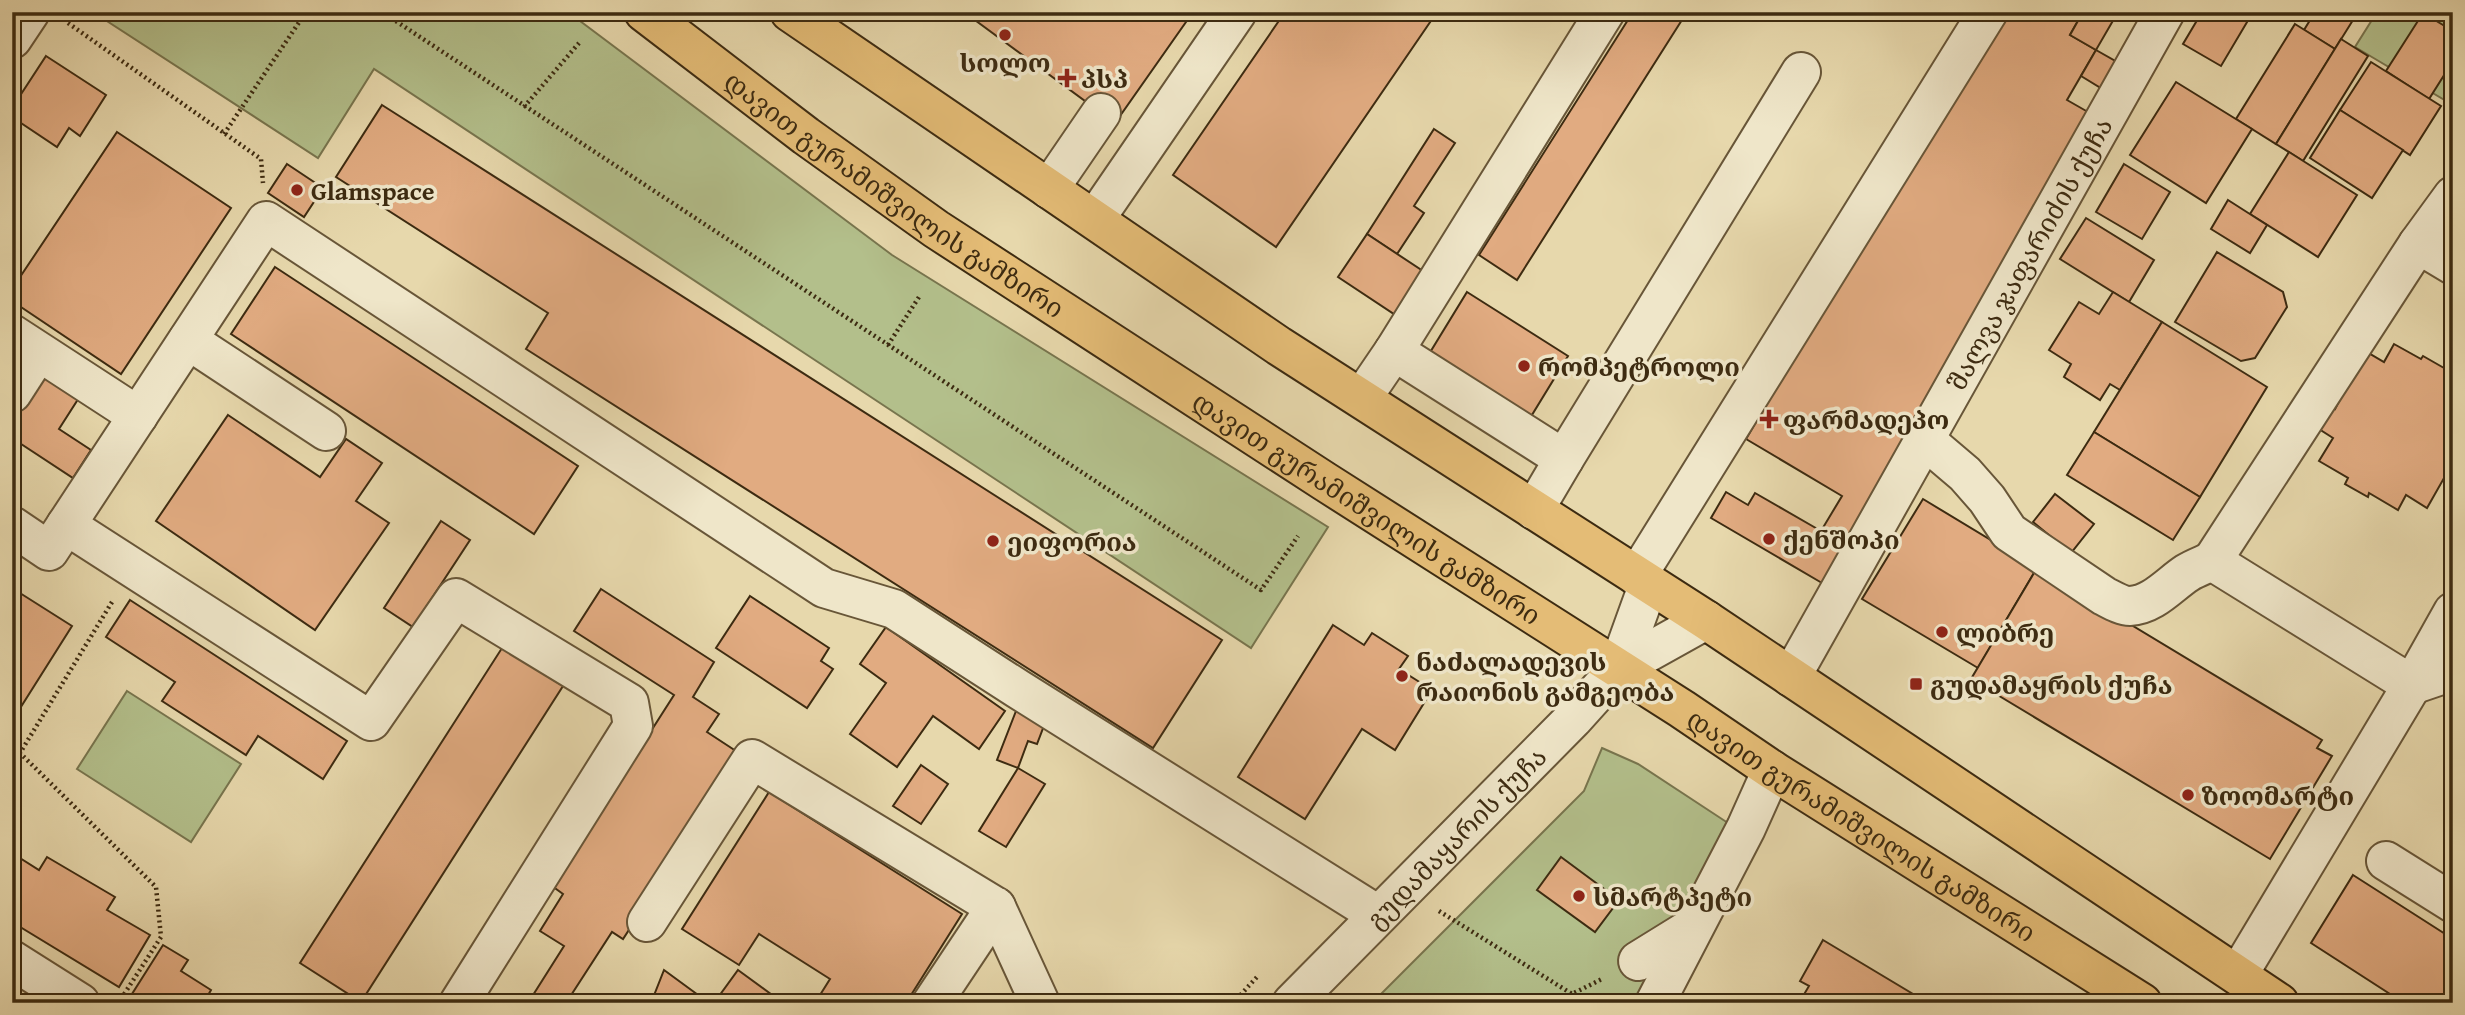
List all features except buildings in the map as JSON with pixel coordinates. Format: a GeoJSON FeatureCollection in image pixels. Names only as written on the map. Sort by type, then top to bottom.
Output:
{"type":"FeatureCollection","features":[{"type":"Feature","properties":{"kind":"main road","name":"დავით გურამიშვილის გამზირი"},"geometry":{"type":"LineString","coordinates":[[644,12],[806,136],[936,229],[1773,770],[2142,1003]]}},
{"type":"Feature","properties":{"kind":"main road"},"geometry":{"type":"LineString","coordinates":[[800,15],[1279,346],[1706,620],[2279,1003]]}},
{"type":"Feature","properties":{"kind":"street"},"geometry":{"type":"LineString","coordinates":[[1095,219],[1237,12]]}},
{"type":"Feature","properties":{"kind":"street"},"geometry":{"type":"LineString","coordinates":[[1362,398],[1605,12]]}},
{"type":"Feature","properties":{"kind":"street"},"geometry":{"type":"LineString","coordinates":[[1618,669],[1643,580],[1988,12]]}},
{"type":"Feature","properties":{"kind":"street","name":"შალვა ჯაფარიძის ქუჩა"},"geometry":{"type":"LineString","coordinates":[[1791,677],[2165,12]]}},
{"type":"Feature","properties":{"kind":"street"},"geometry":{"type":"LineString","coordinates":[[12,38],[47,16]]}},
{"type":"Feature","properties":{"kind":"street"},"geometry":{"type":"LineString","coordinates":[[1534,510],[1801,72]]}},
{"type":"Feature","properties":{"kind":"street"},"geometry":{"type":"LineString","coordinates":[[1049,189],[1101,113]]}},
{"type":"Feature","properties":{"kind":"street"},"geometry":{"type":"LineString","coordinates":[[1926,440],[1965,474],[1987,499],[2009,532],[2104,596],[2131,606],[2149,600],[2188,572],[2213,561],[2418,244],[2453,195]]}},
{"type":"Feature","properties":{"kind":"street"},"geometry":{"type":"LineString","coordinates":[[12,526],[49,551],[266,220],[824,588],[894,609],[1378,915]]}},
{"type":"Feature","properties":{"kind":"street"},"geometry":{"type":"LineString","coordinates":[[2418,244],[2453,265]]}},
{"type":"Feature","properties":{"kind":"street"},"geometry":{"type":"LineString","coordinates":[[188,340],[326,430]]}},
{"type":"Feature","properties":{"kind":"street"},"geometry":{"type":"LineString","coordinates":[[1394,351],[1564,458]]}},
{"type":"Feature","properties":{"kind":"street"},"geometry":{"type":"LineString","coordinates":[[19,363],[138,416]]}},
{"type":"Feature","properties":{"kind":"street"},"geometry":{"type":"LineString","coordinates":[[66,525],[371,721],[456,598],[629,704],[633,726],[459,1003]]}},
{"type":"Feature","properties":{"kind":"street"},"geometry":{"type":"LineString","coordinates":[[2213,561],[2412,685]]}},
{"type":"Feature","properties":{"kind":"street"},"geometry":{"type":"LineString","coordinates":[[2238,975],[2453,612]]}},
{"type":"Feature","properties":{"kind":"street"},"geometry":{"type":"LineString","coordinates":[[1618,669],[1706,620]]}},
{"type":"Feature","properties":{"kind":"street","name":"გუდამაყარის ქუჩა"},"geometry":{"type":"LineString","coordinates":[[1292,1003],[1573,719],[1618,669]]}},
{"type":"Feature","properties":{"kind":"street"},"geometry":{"type":"LineString","coordinates":[[2412,685],[2453,671]]}},
{"type":"Feature","properties":{"kind":"street"},"geometry":{"type":"LineString","coordinates":[[647,922],[752,759],[996,907],[1040,1003]]}},
{"type":"Feature","properties":{"kind":"street"},"geometry":{"type":"LineString","coordinates":[[1655,1003],[1746,828],[1773,770]]}},
{"type":"Feature","properties":{"kind":"street"},"geometry":{"type":"LineString","coordinates":[[2386,861],[2453,903]]}},
{"type":"Feature","properties":{"kind":"street"},"geometry":{"type":"LineString","coordinates":[[932,1003],[996,907]]}},
{"type":"Feature","properties":{"kind":"street"},"geometry":{"type":"LineString","coordinates":[[1637,961],[1693,927]]}},
{"type":"Feature","properties":{"kind":"street"},"geometry":{"type":"LineString","coordinates":[[12,960],[80,1003]]}},
{"type":"Feature","properties":{"kind":"path"},"geometry":{"type":"LineString","coordinates":[[224,134],[306,12]]}},
{"type":"Feature","properties":{"kind":"path"},"geometry":{"type":"LineString","coordinates":[[382,12],[1261,590],[1298,536]]}},
{"type":"Feature","properties":{"kind":"path"},"geometry":{"type":"LineString","coordinates":[[47,16],[261,159],[266,220]]}},
{"type":"Feature","properties":{"kind":"path"},"geometry":{"type":"LineString","coordinates":[[524,107],[579,43]]}},
{"type":"Feature","properties":{"kind":"path"},"geometry":{"type":"LineString","coordinates":[[888,345],[919,297]]}},
{"type":"Feature","properties":{"kind":"path"},"geometry":{"type":"LineString","coordinates":[[118,1003],[161,937],[156,887],[20,753],[132,568]]}},
{"type":"Feature","properties":{"kind":"green space"},"geometry":{"type":"Polygon","coordinates":[[[93,12],[568,12],[892,255],[1328,527],[1251,648],[374,69],[318,158],[93,12]]]}},
{"type":"Feature","properties":{"kind":"green space"},"geometry":{"type":"Polygon","coordinates":[[[2377,12],[2453,12],[2453,105],[2355,47],[2377,12]]]}},
{"type":"Feature","properties":{"kind":"green space"},"geometry":{"type":"Polygon","coordinates":[[[127,691],[241,764],[191,842],[77,769],[127,691]]]}},
{"type":"Feature","properties":{"kind":"green space"},"geometry":{"type":"Polygon","coordinates":[[[1602,748],[1638,764],[1728,823],[1643,1003],[1372,1003],[1584,791],[1602,748]]]}},
{"type":"Feature","properties":{"kind":"place","name":"სოლო"},"geometry":{"type":"Point","coordinates":[1005,35]}},
{"type":"Feature","properties":{"kind":"place","name":"პსპ"},"geometry":{"type":"Point","coordinates":[1067,78]}},
{"type":"Feature","properties":{"kind":"place","name":"Glamspace"},"geometry":{"type":"Point","coordinates":[297,190]}},
{"type":"Feature","properties":{"kind":"place","name":"რომპეტროლი"},"geometry":{"type":"Point","coordinates":[1524,366]}},
{"type":"Feature","properties":{"kind":"place","name":"ფარმადეპო"},"geometry":{"type":"Point","coordinates":[1769,419]}},
{"type":"Feature","properties":{"kind":"place","name":"ქენშოპი"},"geometry":{"type":"Point","coordinates":[1769,539]}},
{"type":"Feature","properties":{"kind":"place","name":"ეიფორია"},"geometry":{"type":"Point","coordinates":[993,541]}},
{"type":"Feature","properties":{"kind":"place","name":"ლიბრე"},"geometry":{"type":"Point","coordinates":[1942,632]}},
{"type":"Feature","properties":{"kind":"place","name":"ნაძალადევის რაიონის გამგეობა"},"geometry":{"type":"Point","coordinates":[1402,676]}},
{"type":"Feature","properties":{"kind":"place","name":"გუდამაყრის ქუჩა"},"geometry":{"type":"Point","coordinates":[1916,684]}},
{"type":"Feature","properties":{"kind":"place","name":"ზოომარტი"},"geometry":{"type":"Point","coordinates":[2188,795]}},
{"type":"Feature","properties":{"kind":"place","name":"სმარტპეტი"},"geometry":{"type":"Point","coordinates":[1579,896]}}]}
